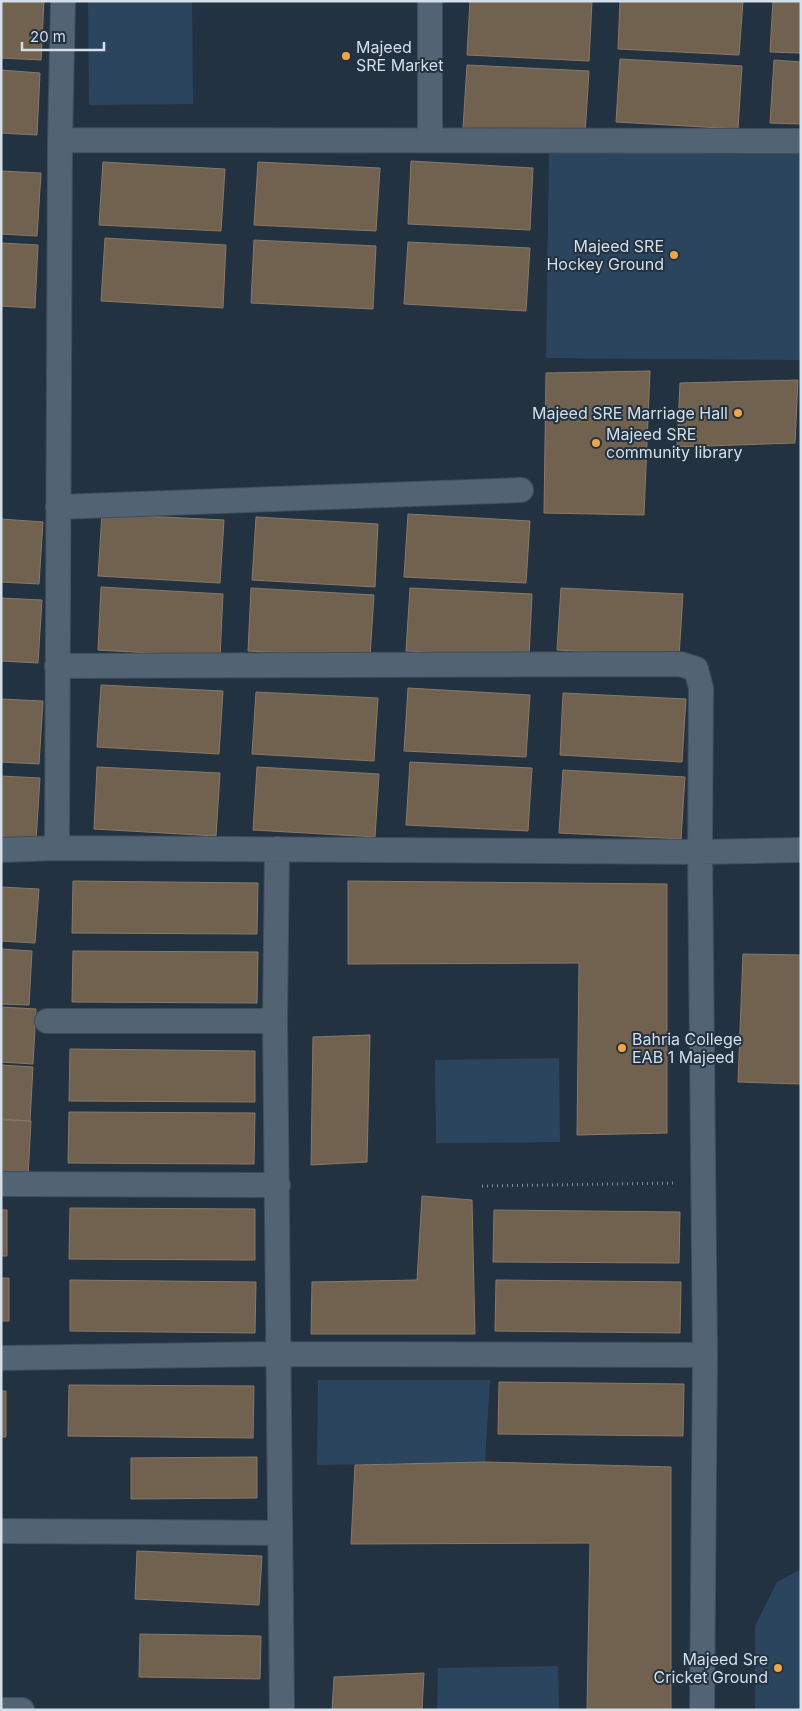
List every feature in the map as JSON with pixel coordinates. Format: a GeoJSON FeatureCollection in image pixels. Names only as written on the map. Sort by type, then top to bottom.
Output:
{"type":"FeatureCollection","features":[{"type":"Feature","properties":{"kind":"street"},"geometry":{"type":"LineString","coordinates":[[57,848],[60,140],[63,1]]}},
{"type":"Feature","properties":{"kind":"street"},"geometry":{"type":"LineString","coordinates":[[430,1],[430,140]]}},
{"type":"Feature","properties":{"kind":"street"},"geometry":{"type":"LineString","coordinates":[[60,140],[801,141]]}},
{"type":"Feature","properties":{"kind":"street"},"geometry":{"type":"LineString","coordinates":[[58,507],[521,490]]}},
{"type":"Feature","properties":{"kind":"street"},"geometry":{"type":"LineString","coordinates":[[58,666],[680,664],[696,669],[701,688],[700,852],[705,1355],[702,1710]]}},
{"type":"Feature","properties":{"kind":"street"},"geometry":{"type":"LineString","coordinates":[[1,850],[57,848],[700,852],[801,850]]}},
{"type":"Feature","properties":{"kind":"street"},"geometry":{"type":"LineString","coordinates":[[277,849],[276,1021],[282,1710]]}},
{"type":"Feature","properties":{"kind":"street"},"geometry":{"type":"LineString","coordinates":[[47,1021],[276,1021]]}},
{"type":"Feature","properties":{"kind":"street"},"geometry":{"type":"LineString","coordinates":[[1,1184],[278,1185]]}},
{"type":"Feature","properties":{"kind":"street"},"geometry":{"type":"LineString","coordinates":[[1,1358],[278,1354],[705,1355]]}},
{"type":"Feature","properties":{"kind":"street"},"geometry":{"type":"LineString","coordinates":[[1,1531],[280,1533]]}},
{"type":"Feature","properties":{"kind":"street"},"geometry":{"type":"LineString","coordinates":[[1,1710],[22,1710]]}},
{"type":"Feature","properties":{"kind":"path"},"geometry":{"type":"LineString","coordinates":[[482,1186],[703,1183]]}},
{"type":"Feature","properties":{"kind":"shaded area"},"geometry":{"type":"Polygon","coordinates":[[[88,1],[192,1],[193,104],[89,105],[88,1]]]}},
{"type":"Feature","properties":{"kind":"shaded area","name":"Majeed SRE Hockey Ground"},"geometry":{"type":"Polygon","coordinates":[[[549,150],[801,152],[801,360],[546,358],[549,150]]]}},
{"type":"Feature","properties":{"kind":"shaded area"},"geometry":{"type":"Polygon","coordinates":[[[559,1058],[560,1142],[436,1143],[435,1060],[559,1058]]]}},
{"type":"Feature","properties":{"kind":"shaded area"},"geometry":{"type":"Polygon","coordinates":[[[318,1380],[490,1380],[485,1462],[317,1465],[318,1380]]]}},
{"type":"Feature","properties":{"kind":"shaded area","name":"Majeed Sre Cricket Ground"},"geometry":{"type":"Polygon","coordinates":[[[801,1569],[801,1710],[755,1710],[755,1626],[777,1582],[801,1569]]]}},
{"type":"Feature","properties":{"kind":"shaded area"},"geometry":{"type":"Polygon","coordinates":[[[558,1666],[559,1710],[437,1710],[438,1668],[558,1666]]]}},
{"type":"Feature","properties":{"kind":"building"},"geometry":{"type":"Polygon","coordinates":[[[1,1],[44,1],[41,60],[1,58],[1,1]]]}},
{"type":"Feature","properties":{"kind":"building"},"geometry":{"type":"Polygon","coordinates":[[[470,1],[592,1],[589,61],[467,55],[470,1]]]}},
{"type":"Feature","properties":{"kind":"building"},"geometry":{"type":"Polygon","coordinates":[[[620,1],[743,1],[739,55],[618,49],[620,1]]]}},
{"type":"Feature","properties":{"kind":"building"},"geometry":{"type":"Polygon","coordinates":[[[773,1],[801,1],[801,53],[770,52],[773,1]]]}},
{"type":"Feature","properties":{"kind":"building"},"geometry":{"type":"Polygon","coordinates":[[[620,59],[742,66],[738,129],[616,122],[620,59]]]}},
{"type":"Feature","properties":{"kind":"building"},"geometry":{"type":"Polygon","coordinates":[[[774,60],[801,62],[801,124],[770,123],[774,60]]]}},
{"type":"Feature","properties":{"kind":"building"},"geometry":{"type":"Polygon","coordinates":[[[467,65],[589,71],[585,134],[463,128],[467,65]]]}},
{"type":"Feature","properties":{"kind":"building"},"geometry":{"type":"Polygon","coordinates":[[[1,70],[40,73],[37,135],[1,133],[1,70]]]}},
{"type":"Feature","properties":{"kind":"building"},"geometry":{"type":"Polygon","coordinates":[[[411,161],[533,168],[530,230],[408,224],[411,161]]]}},
{"type":"Feature","properties":{"kind":"building"},"geometry":{"type":"Polygon","coordinates":[[[103,162],[225,169],[221,231],[99,225],[103,162]]]}},
{"type":"Feature","properties":{"kind":"building"},"geometry":{"type":"Polygon","coordinates":[[[258,162],[380,168],[376,231],[254,225],[258,162]]]}},
{"type":"Feature","properties":{"kind":"building"},"geometry":{"type":"Polygon","coordinates":[[[1,171],[41,173],[37,236],[1,234],[1,171]]]}},
{"type":"Feature","properties":{"kind":"building"},"geometry":{"type":"Polygon","coordinates":[[[105,238],[226,245],[223,308],[101,301],[105,238]]]}},
{"type":"Feature","properties":{"kind":"building"},"geometry":{"type":"Polygon","coordinates":[[[254,240],[376,246],[373,309],[251,303],[254,240]]]}},
{"type":"Feature","properties":{"kind":"building"},"geometry":{"type":"Polygon","coordinates":[[[408,242],[530,248],[526,311],[404,304],[408,242]]]}},
{"type":"Feature","properties":{"kind":"building"},"geometry":{"type":"Polygon","coordinates":[[[1,243],[38,245],[35,308],[1,306],[1,243]]]}},
{"type":"Feature","properties":{"kind":"building","name":"Majeed SRE community library"},"geometry":{"type":"Polygon","coordinates":[[[650,371],[644,515],[544,513],[546,373],[650,371]]]}},
{"type":"Feature","properties":{"kind":"building","name":"Majeed SRE Marriage Hall"},"geometry":{"type":"Polygon","coordinates":[[[798,380],[795,443],[677,447],[680,383],[798,380]]]}},
{"type":"Feature","properties":{"kind":"building"},"geometry":{"type":"Polygon","coordinates":[[[102,514],[224,520],[220,583],[98,576],[102,514]]]}},
{"type":"Feature","properties":{"kind":"building"},"geometry":{"type":"Polygon","coordinates":[[[408,514],[530,521],[526,583],[404,577],[408,514]]]}},
{"type":"Feature","properties":{"kind":"building"},"geometry":{"type":"Polygon","coordinates":[[[256,517],[378,524],[375,587],[252,580],[256,517]]]}},
{"type":"Feature","properties":{"kind":"building"},"geometry":{"type":"Polygon","coordinates":[[[1,519],[43,522],[39,584],[1,582],[1,519]]]}},
{"type":"Feature","properties":{"kind":"building"},"geometry":{"type":"Polygon","coordinates":[[[101,587],[223,594],[220,657],[98,650],[101,587]]]}},
{"type":"Feature","properties":{"kind":"building"},"geometry":{"type":"Polygon","coordinates":[[[251,588],[374,595],[370,657],[248,651],[251,588]]]}},
{"type":"Feature","properties":{"kind":"building"},"geometry":{"type":"Polygon","coordinates":[[[410,588],[532,594],[529,657],[406,651],[410,588]]]}},
{"type":"Feature","properties":{"kind":"building"},"geometry":{"type":"Polygon","coordinates":[[[561,588],[683,594],[679,657],[557,650],[561,588]]]}},
{"type":"Feature","properties":{"kind":"building"},"geometry":{"type":"Polygon","coordinates":[[[1,598],[42,600],[38,663],[1,661],[1,598]]]}},
{"type":"Feature","properties":{"kind":"building"},"geometry":{"type":"Polygon","coordinates":[[[101,685],[223,691],[219,754],[97,747],[101,685]]]}},
{"type":"Feature","properties":{"kind":"building"},"geometry":{"type":"Polygon","coordinates":[[[408,688],[530,695],[526,757],[404,751],[408,688]]]}},
{"type":"Feature","properties":{"kind":"building"},"geometry":{"type":"Polygon","coordinates":[[[256,692],[378,698],[374,761],[252,754],[256,692]]]}},
{"type":"Feature","properties":{"kind":"building"},"geometry":{"type":"Polygon","coordinates":[[[563,693],[686,699],[682,762],[560,755],[563,693]]]}},
{"type":"Feature","properties":{"kind":"building"},"geometry":{"type":"Polygon","coordinates":[[[1,699],[43,701],[39,764],[1,762],[1,699]]]}},
{"type":"Feature","properties":{"kind":"building"},"geometry":{"type":"Polygon","coordinates":[[[410,762],[532,768],[528,831],[406,825],[410,762]]]}},
{"type":"Feature","properties":{"kind":"building"},"geometry":{"type":"Polygon","coordinates":[[[97,767],[220,773],[216,836],[94,829],[97,767]]]}},
{"type":"Feature","properties":{"kind":"building"},"geometry":{"type":"Polygon","coordinates":[[[257,767],[379,774],[375,837],[253,830],[257,767]]]}},
{"type":"Feature","properties":{"kind":"building"},"geometry":{"type":"Polygon","coordinates":[[[563,770],[685,777],[681,839],[559,833],[563,770]]]}},
{"type":"Feature","properties":{"kind":"building"},"geometry":{"type":"Polygon","coordinates":[[[1,776],[40,778],[36,841],[1,839],[1,776]]]}},
{"type":"Feature","properties":{"kind":"building"},"geometry":{"type":"Polygon","coordinates":[[[73,881],[258,883],[257,934],[72,933],[73,881]]]}},
{"type":"Feature","properties":{"kind":"building","name":"Bahria College EAB 1 Majeed"},"geometry":{"type":"Polygon","coordinates":[[[348,881],[667,884],[667,1133],[577,1135],[579,963],[348,964],[348,881]]]}},
{"type":"Feature","properties":{"kind":"building"},"geometry":{"type":"Polygon","coordinates":[[[1,887],[39,889],[35,943],[1,941],[1,887]]]}},
{"type":"Feature","properties":{"kind":"building"},"geometry":{"type":"Polygon","coordinates":[[[1,949],[32,951],[29,1005],[1,1004],[1,949]]]}},
{"type":"Feature","properties":{"kind":"building"},"geometry":{"type":"Polygon","coordinates":[[[73,951],[258,952],[257,1003],[72,1002],[73,951]]]}},
{"type":"Feature","properties":{"kind":"building"},"geometry":{"type":"Polygon","coordinates":[[[743,954],[801,955],[801,1084],[738,1082],[743,954]]]}},
{"type":"Feature","properties":{"kind":"building"},"geometry":{"type":"Polygon","coordinates":[[[1,1007],[36,1009],[33,1064],[1,1062],[1,1007]]]}},
{"type":"Feature","properties":{"kind":"building"},"geometry":{"type":"Polygon","coordinates":[[[370,1035],[367,1162],[311,1165],[313,1037],[370,1035]]]}},
{"type":"Feature","properties":{"kind":"building"},"geometry":{"type":"Polygon","coordinates":[[[70,1049],[255,1051],[255,1102],[69,1101],[70,1049]]]}},
{"type":"Feature","properties":{"kind":"building"},"geometry":{"type":"Polygon","coordinates":[[[1,1065],[33,1067],[30,1121],[1,1119],[1,1065]]]}},
{"type":"Feature","properties":{"kind":"building"},"geometry":{"type":"Polygon","coordinates":[[[69,1112],[255,1113],[254,1164],[68,1163],[69,1112]]]}},
{"type":"Feature","properties":{"kind":"building"},"geometry":{"type":"Polygon","coordinates":[[[1,1120],[31,1121],[28,1175],[1,1174],[1,1120]]]}},
{"type":"Feature","properties":{"kind":"building"},"geometry":{"type":"Polygon","coordinates":[[[422,1196],[472,1200],[475,1334],[311,1334],[312,1282],[417,1280],[422,1196]]]}},
{"type":"Feature","properties":{"kind":"building"},"geometry":{"type":"Polygon","coordinates":[[[70,1208],[255,1209],[255,1260],[69,1259],[70,1208]]]}},
{"type":"Feature","properties":{"kind":"building"},"geometry":{"type":"Polygon","coordinates":[[[1,1210],[7,1210],[7,1256],[1,1256],[1,1210]]]}},
{"type":"Feature","properties":{"kind":"building"},"geometry":{"type":"Polygon","coordinates":[[[494,1210],[680,1212],[679,1263],[493,1262],[494,1210]]]}},
{"type":"Feature","properties":{"kind":"building"},"geometry":{"type":"Polygon","coordinates":[[[1,1278],[9,1278],[9,1321],[1,1321],[1,1278]]]}},
{"type":"Feature","properties":{"kind":"building"},"geometry":{"type":"Polygon","coordinates":[[[70,1280],[256,1282],[255,1333],[70,1331],[70,1280]]]}},
{"type":"Feature","properties":{"kind":"building"},"geometry":{"type":"Polygon","coordinates":[[[496,1280],[681,1282],[680,1333],[495,1331],[496,1280]]]}},
{"type":"Feature","properties":{"kind":"building"},"geometry":{"type":"Polygon","coordinates":[[[499,1382],[684,1384],[683,1436],[498,1434],[499,1382]]]}},
{"type":"Feature","properties":{"kind":"building"},"geometry":{"type":"Polygon","coordinates":[[[69,1385],[254,1386],[253,1438],[68,1436],[69,1385]]]}},
{"type":"Feature","properties":{"kind":"building"},"geometry":{"type":"Polygon","coordinates":[[[1,1391],[6,1391],[6,1437],[1,1437],[1,1391]]]}},
{"type":"Feature","properties":{"kind":"building"},"geometry":{"type":"Polygon","coordinates":[[[257,1457],[257,1498],[131,1499],[131,1458],[257,1457]]]}},
{"type":"Feature","properties":{"kind":"building"},"geometry":{"type":"Polygon","coordinates":[[[485,1462],[671,1467],[671,1710],[587,1710],[590,1543],[351,1544],[355,1465],[485,1462]]]}},
{"type":"Feature","properties":{"kind":"building"},"geometry":{"type":"Polygon","coordinates":[[[137,1551],[262,1556],[259,1605],[135,1599],[137,1551]]]}},
{"type":"Feature","properties":{"kind":"building"},"geometry":{"type":"Polygon","coordinates":[[[140,1634],[261,1636],[260,1679],[139,1677],[140,1634]]]}},
{"type":"Feature","properties":{"kind":"building"},"geometry":{"type":"Polygon","coordinates":[[[424,1673],[422,1710],[332,1710],[334,1677],[424,1673]]]}},
{"type":"Feature","properties":{"kind":"place","name":"Majeed SRE Market"},"geometry":{"type":"Point","coordinates":[346,56]}},
{"type":"Feature","properties":{"kind":"place","name":"Majeed SRE Hockey Ground"},"geometry":{"type":"Point","coordinates":[674,255]}},
{"type":"Feature","properties":{"kind":"place","name":"Majeed SRE Marriage Hall"},"geometry":{"type":"Point","coordinates":[738,413]}},
{"type":"Feature","properties":{"kind":"place","name":"Majeed SRE community library"},"geometry":{"type":"Point","coordinates":[596,443]}},
{"type":"Feature","properties":{"kind":"place","name":"Bahria College EAB 1 Majeed"},"geometry":{"type":"Point","coordinates":[622,1048]}},
{"type":"Feature","properties":{"kind":"place","name":"Majeed Sre Cricket Ground"},"geometry":{"type":"Point","coordinates":[778,1668]}}]}
